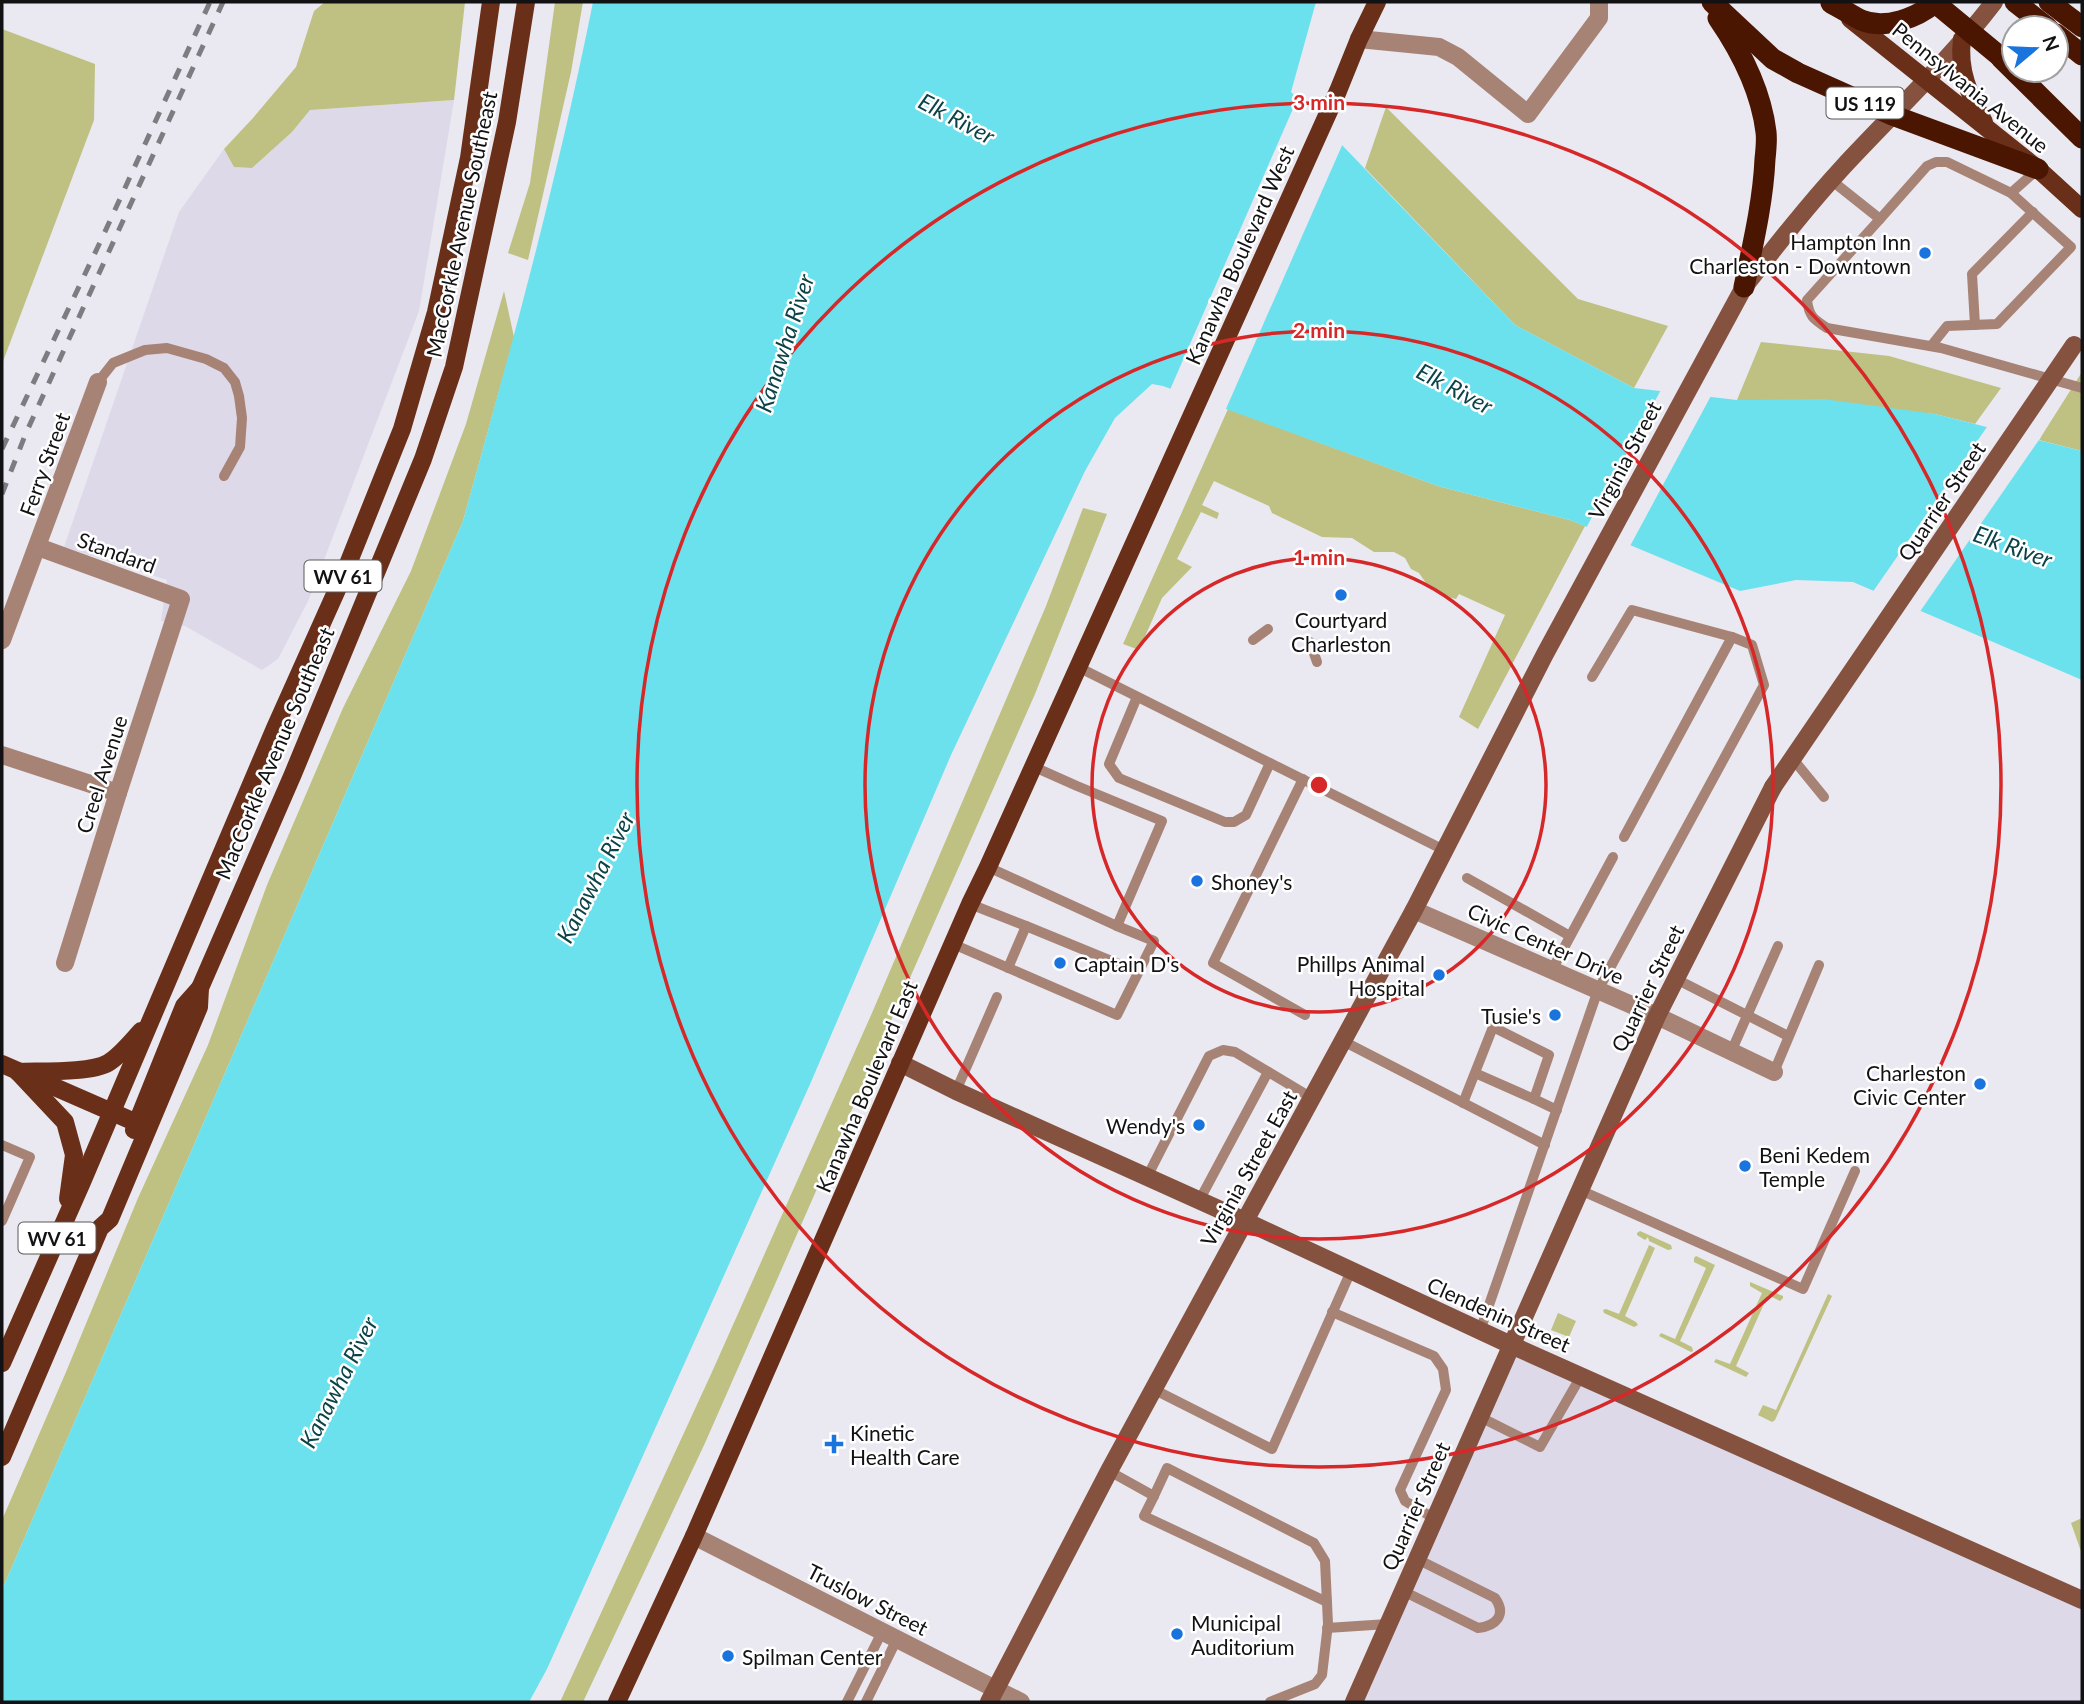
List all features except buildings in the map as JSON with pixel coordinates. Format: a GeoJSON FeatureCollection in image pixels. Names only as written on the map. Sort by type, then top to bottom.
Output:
{"type":"FeatureCollection","features":[{"type":"Feature","properties":{"kind":"highway","name":"US 119"},"geometry":{"type":"LineString","coordinates":[[1710,2],[1773,59],[1798,73],[1892,115],[2038,169]]}},
{"type":"Feature","properties":{"kind":"highway"},"geometry":{"type":"LineString","coordinates":[[1710,2],[1752,77],[1766,134],[1758,219],[1744,287]]}},
{"type":"Feature","properties":{"kind":"highway"},"geometry":{"type":"LineString","coordinates":[[1830,2],[1862,20],[1873,23],[1908,19],[1935,2],[2000,57]]}},
{"type":"Feature","properties":{"kind":"highway"},"geometry":{"type":"LineString","coordinates":[[2015,2],[2030,14]]}},
{"type":"Feature","properties":{"kind":"highway"},"geometry":{"type":"LineString","coordinates":[[2049,2],[2082,27]]}},
{"type":"Feature","properties":{"kind":"highway"},"geometry":{"type":"LineString","coordinates":[[1994,52],[2082,138]]}},
{"type":"Feature","properties":{"kind":"highway"},"geometry":{"type":"LineString","coordinates":[[2033,84],[2082,125]]}},
{"type":"Feature","properties":{"kind":"main road","name":"MacCorkle Avenue Southeast"},"geometry":{"type":"LineString","coordinates":[[2,1457],[100,1228],[110,1219],[199,1007],[200,988],[423,459],[454,367],[508,122],[526,2]]}},
{"type":"Feature","properties":{"kind":"main road","name":"Kanawha Boulevard West"},"geometry":{"type":"LineString","coordinates":[[1158,489],[1377,2]]}},
{"type":"Feature","properties":{"kind":"main road","name":"Pennsylvania Avenue"},"geometry":{"type":"LineString","coordinates":[[1830,2],[2038,169],[2082,209]]}},
{"type":"Feature","properties":{"kind":"main road","name":"Virginia Street"},"geometry":{"type":"LineString","coordinates":[[1545,654],[1744,287],[1831,180],[1926,81],[1994,2]]}},
{"type":"Feature","properties":{"kind":"main road","name":"MacCorkle Avenue Southeast"},"geometry":{"type":"LineString","coordinates":[[2,1363],[344,574],[402,429],[436,312],[469,158],[489,5]]}},
{"type":"Feature","properties":{"kind":"main road"},"geometry":{"type":"LineString","coordinates":[[1962,39],[1960,53],[1963,76],[1970,96],[1989,130]]}},
{"type":"Feature","properties":{"kind":"main road","name":"Quarrier Street"},"geometry":{"type":"LineString","coordinates":[[1354,1702],[1657,1016],[1773,787],[2080,340]]}},
{"type":"Feature","properties":{"kind":"main road","name":"Kanawha Boulevard East"},"geometry":{"type":"LineString","coordinates":[[617,1702],[694,1536],[970,904],[1158,489]]}},
{"type":"Feature","properties":{"kind":"main road","name":"Virginia Street East"},"geometry":{"type":"LineString","coordinates":[[992,1696],[1153,1389],[1414,910],[1545,654]]}},
{"type":"Feature","properties":{"kind":"main road","name":"WV 61"},"geometry":{"type":"LineString","coordinates":[[100,1228],[100,1214],[184,1006],[200,988]]}},
{"type":"Feature","properties":{"kind":"main road"},"geometry":{"type":"LineString","coordinates":[[10,1068],[85,1070],[99,1067],[110,1062],[150,1021]]}},
{"type":"Feature","properties":{"kind":"main road","name":"Clendenin Street"},"geometry":{"type":"LineString","coordinates":[[900,1063],[1480,1331],[2082,1600]]}},
{"type":"Feature","properties":{"kind":"main road"},"geometry":{"type":"LineString","coordinates":[[10,1068],[137,1123]]}},
{"type":"Feature","properties":{"kind":"main road"},"geometry":{"type":"LineString","coordinates":[[10,1068],[65,1122],[74,1155],[65,1219]]}},
{"type":"Feature","properties":{"kind":"street"},"geometry":{"type":"LineString","coordinates":[[1359,39],[1440,47],[1458,57],[1528,114],[1599,18],[1599,2]]}},
{"type":"Feature","properties":{"kind":"street","name":"Ferry Street"},"geometry":{"type":"LineString","coordinates":[[2,640],[98,382]]}},
{"type":"Feature","properties":{"kind":"street","name":"Standard"},"geometry":{"type":"LineString","coordinates":[[38,547],[181,599]]}},
{"type":"Feature","properties":{"kind":"street","name":"Creel Avenue"},"geometry":{"type":"LineString","coordinates":[[65,963],[181,599]]}},
{"type":"Feature","properties":{"kind":"street"},"geometry":{"type":"LineString","coordinates":[[2,755],[118,793]]}},
{"type":"Feature","properties":{"kind":"street","name":"Civic Center Drive"},"geometry":{"type":"LineString","coordinates":[[1414,910],[1657,1016],[1774,1072]]}},
{"type":"Feature","properties":{"kind":"street","name":"Truslow Street"},"geometry":{"type":"LineString","coordinates":[[694,1536],[890,1636],[992,1696],[1021,1702]]}},
{"type":"Feature","properties":{"kind":"lane"},"geometry":{"type":"LineString","coordinates":[[1931,346],[1947,326],[1997,324],[2071,247],[2011,193],[1947,162],[1936,162],[1927,166],[1807,300],[1813,319],[1827,328],[1931,346],[2082,388]]}},
{"type":"Feature","properties":{"kind":"lane"},"geometry":{"type":"LineString","coordinates":[[2011,193],[2038,169]]}},
{"type":"Feature","properties":{"kind":"lane"},"geometry":{"type":"LineString","coordinates":[[1831,180],[1880,219]]}},
{"type":"Feature","properties":{"kind":"lane"},"geometry":{"type":"LineString","coordinates":[[1975,325],[1972,274],[2032,212]]}},
{"type":"Feature","properties":{"kind":"lane"},"geometry":{"type":"LineString","coordinates":[[98,382],[113,363],[145,350],[167,348],[206,359],[223,368],[235,382],[242,418],[240,447],[225,476]]}},
{"type":"Feature","properties":{"kind":"lane"},"geometry":{"type":"LineString","coordinates":[[1480,1331],[1598,990],[1764,685],[1752,645],[1632,610],[1592,677]]}},
{"type":"Feature","properties":{"kind":"lane"},"geometry":{"type":"LineString","coordinates":[[1253,640],[1268,629]]}},
{"type":"Feature","properties":{"kind":"lane"},"geometry":{"type":"LineString","coordinates":[[1624,836],[1732,637]]}},
{"type":"Feature","properties":{"kind":"lane"},"geometry":{"type":"LineString","coordinates":[[1310,642],[1317,662]]}},
{"type":"Feature","properties":{"kind":"lane"},"geometry":{"type":"LineString","coordinates":[[1078,667],[1444,850]]}},
{"type":"Feature","properties":{"kind":"lane"},"geometry":{"type":"LineString","coordinates":[[1138,697],[1109,764],[1119,778],[1225,822],[1234,822],[1246,814],[1270,763]]}},
{"type":"Feature","properties":{"kind":"lane"},"geometry":{"type":"LineString","coordinates":[[1793,759],[1824,797]]}},
{"type":"Feature","properties":{"kind":"lane"},"geometry":{"type":"LineString","coordinates":[[1032,766],[1162,821],[1117,926]]}},
{"type":"Feature","properties":{"kind":"lane"},"geometry":{"type":"LineString","coordinates":[[1303,779],[1213,964],[1305,1015]]}},
{"type":"Feature","properties":{"kind":"lane"},"geometry":{"type":"LineString","coordinates":[[1552,970],[1613,857]]}},
{"type":"Feature","properties":{"kind":"lane"},"geometry":{"type":"LineString","coordinates":[[953,944],[1117,1015],[1154,941],[988,867]]}},
{"type":"Feature","properties":{"kind":"lane"},"geometry":{"type":"LineString","coordinates":[[1467,877],[1570,936]]}},
{"type":"Feature","properties":{"kind":"lane"},"geometry":{"type":"LineString","coordinates":[[970,904],[1138,972]]}},
{"type":"Feature","properties":{"kind":"lane"},"geometry":{"type":"LineString","coordinates":[[1008,968],[1026,926]]}},
{"type":"Feature","properties":{"kind":"lane"},"geometry":{"type":"LineString","coordinates":[[1731,1052],[1778,946]]}},
{"type":"Feature","properties":{"kind":"lane"},"geometry":{"type":"LineString","coordinates":[[1774,1072],[1819,965]]}},
{"type":"Feature","properties":{"kind":"lane"},"geometry":{"type":"LineString","coordinates":[[1676,979],[1788,1036]]}},
{"type":"Feature","properties":{"kind":"lane"},"geometry":{"type":"LineString","coordinates":[[956,1091],[997,997]]}},
{"type":"Feature","properties":{"kind":"lane"},"geometry":{"type":"LineString","coordinates":[[1463,1103],[1493,1027],[1549,1055],[1534,1099]]}},
{"type":"Feature","properties":{"kind":"lane"},"geometry":{"type":"LineString","coordinates":[[1343,1041],[1545,1145]]}},
{"type":"Feature","properties":{"kind":"lane"},"geometry":{"type":"LineString","coordinates":[[1147,1177],[1209,1056],[1223,1050],[1235,1052],[1312,1098]]}},
{"type":"Feature","properties":{"kind":"lane"},"geometry":{"type":"LineString","coordinates":[[1199,1200],[1268,1072]]}},
{"type":"Feature","properties":{"kind":"lane"},"geometry":{"type":"LineString","coordinates":[[1475,1073],[1556,1110]]}},
{"type":"Feature","properties":{"kind":"lane"},"geometry":{"type":"LineString","coordinates":[[2,1145],[30,1157],[3,1214]]}},
{"type":"Feature","properties":{"kind":"lane"},"geometry":{"type":"LineString","coordinates":[[1580,1190],[1804,1289],[1855,1171]]}},
{"type":"Feature","properties":{"kind":"lane"},"geometry":{"type":"LineString","coordinates":[[1153,1389],[1272,1449],[1351,1271]]}},
{"type":"Feature","properties":{"kind":"lane"},"geometry":{"type":"LineString","coordinates":[[1332,1312],[1434,1356],[1443,1369],[1446,1390],[1400,1490],[1405,1501],[1435,1519]]}},
{"type":"Feature","properties":{"kind":"lane"},"geometry":{"type":"LineString","coordinates":[[1480,1417],[1540,1447],[1581,1376]]}},
{"type":"Feature","properties":{"kind":"lane"},"geometry":{"type":"LineString","coordinates":[[1270,1702],[1286,1699],[1315,1684],[1322,1675],[1327,1628],[1327,1602],[1325,1560],[1314,1543],[1167,1468],[1144,1516],[1327,1602]]}},
{"type":"Feature","properties":{"kind":"lane"},"geometry":{"type":"LineString","coordinates":[[1109,1471],[1154,1496]]}},
{"type":"Feature","properties":{"kind":"lane"},"geometry":{"type":"LineString","coordinates":[[1403,1591],[1478,1628],[1497,1622],[1501,1614],[1500,1604],[1495,1598],[1417,1559]]}},
{"type":"Feature","properties":{"kind":"lane"},"geometry":{"type":"LineString","coordinates":[[1327,1628],[1388,1624]]}},
{"type":"Feature","properties":{"kind":"lane"},"geometry":{"type":"LineString","coordinates":[[847,1702],[890,1636]]}},
{"type":"Feature","properties":{"kind":"lane"},"geometry":{"type":"LineString","coordinates":[[866,1702],[890,1636]]}},
{"type":"Feature","properties":{"kind":"shaded area"},"geometry":{"type":"Polygon","coordinates":[[[454,100],[419,311],[309,599],[278,659],[262,670],[185,626],[161,621],[167,580],[64,547],[179,212],[224,149],[234,167],[252,168],[292,132],[310,110],[454,100]]]}},
{"type":"Feature","properties":{"kind":"shaded area"},"geometry":{"type":"Polygon","coordinates":[[[1511,1345],[2082,1600],[2082,1702],[1354,1702],[1511,1345]]]}},
{"type":"Feature","properties":{"kind":"green space"},"geometry":{"type":"Polygon","coordinates":[[[325,2],[465,2],[454,100],[310,110],[292,132],[252,168],[234,167],[224,149],[296,67],[314,11],[325,2]]]}},
{"type":"Feature","properties":{"kind":"green space"},"geometry":{"type":"Polygon","coordinates":[[[555,2],[583,2],[571,72],[528,260],[508,253],[530,183],[555,2]]]}},
{"type":"Feature","properties":{"kind":"green space"},"geometry":{"type":"Polygon","coordinates":[[[2,29],[95,64],[94,120],[2,364],[2,29]]]}},
{"type":"Feature","properties":{"kind":"green space"},"geometry":{"type":"Polygon","coordinates":[[[1386,107],[1578,299],[1668,326],[1634,388],[1515,325],[1365,168],[1386,107]]]}},
{"type":"Feature","properties":{"kind":"green space"},"geometry":{"type":"Polygon","coordinates":[[[504,291],[514,337],[463,521],[2,1590],[2,1520],[138,1198],[208,1045],[267,885],[343,708],[411,571],[466,424],[504,291]]]}},
{"type":"Feature","properties":{"kind":"green space"},"geometry":{"type":"Polygon","coordinates":[[[1761,342],[1889,356],[2001,388],[1975,424],[1935,414],[1737,400],[1761,342]]]}},
{"type":"Feature","properties":{"kind":"green space"},"geometry":{"type":"Polygon","coordinates":[[[2082,372],[2082,451],[2039,440],[2082,372]]]}},
{"type":"Feature","properties":{"kind":"green space"},"geometry":{"type":"Polygon","coordinates":[[[1228,409],[1438,486],[1585,526],[1478,729],[1459,717],[1505,615],[1459,594],[1456,599],[1440,595],[1419,573],[1411,569],[1405,558],[1394,552],[1374,552],[1352,538],[1322,537],[1272,513],[1269,506],[1214,481],[1202,505],[1219,513],[1217,519],[1201,512],[1177,559],[1192,567],[1162,598],[1139,650],[1123,644],[1228,409]]]}},
{"type":"Feature","properties":{"kind":"green space"},"geometry":{"type":"Polygon","coordinates":[[[1083,508],[1107,514],[1035,694],[705,1443],[583,1702],[560,1702],[712,1372],[872,1013],[1046,606],[1083,508]]]}},
{"type":"Feature","properties":{"kind":"green space"},"geometry":{"type":"Polygon","coordinates":[[[1640,1231],[1671,1245],[1672,1249],[1668,1250],[1649,1241],[1648,1237],[1645,1240],[1637,1235],[1640,1231]]]}},
{"type":"Feature","properties":{"kind":"green space"},"geometry":{"type":"Polygon","coordinates":[[[1649,1245],[1655,1248],[1625,1316],[1636,1322],[1638,1325],[1634,1327],[1604,1313],[1603,1310],[1619,1314],[1649,1245]]]}},
{"type":"Feature","properties":{"kind":"green space"},"geometry":{"type":"Polygon","coordinates":[[[1696,1256],[1715,1265],[1680,1341],[1692,1347],[1691,1352],[1659,1336],[1661,1333],[1675,1339],[1706,1268],[1694,1262],[1696,1256]]]}},
{"type":"Feature","properties":{"kind":"green space"},"geometry":{"type":"Polygon","coordinates":[[[1750,1282],[1783,1298],[1780,1301],[1768,1295],[1736,1366],[1749,1373],[1746,1377],[1714,1362],[1716,1359],[1730,1364],[1762,1293],[1750,1286],[1750,1282]]]}},
{"type":"Feature","properties":{"kind":"green space"},"geometry":{"type":"Polygon","coordinates":[[[1828,1294],[1832,1296],[1775,1420],[1772,1422],[1758,1415],[1763,1405],[1776,1410],[1828,1294]]]}},
{"type":"Feature","properties":{"kind":"green space"},"geometry":{"type":"Polygon","coordinates":[[[1558,1313],[1576,1321],[1569,1337],[1551,1330],[1558,1313]]]}},
{"type":"Feature","properties":{"kind":"green space"},"geometry":{"type":"Polygon","coordinates":[[[2082,1518],[2082,1554],[2071,1523],[2082,1518]]]}},
{"type":"Feature","properties":{"kind":"water"},"geometry":{"type":"Polygon","coordinates":[[[593,2],[1316,2],[1291,92],[1515,325],[1634,388],[1737,400],[1823,399],[1935,414],[2082,451],[2082,680],[1853,582],[1796,580],[1740,591],[1570,520],[1438,486],[1152,384],[1115,418],[1085,471],[951,755],[811,1082],[547,1669],[529,1702],[2,1702],[2,1590],[463,521],[549,198],[593,2]]]}},
{"type":"Feature","properties":{"kind":"pier"},"geometry":{"type":"Polygon","coordinates":[[[1299,95],[1344,141],[1225,411],[1169,392],[1299,95]]]}},
{"type":"Feature","properties":{"kind":"pier"},"geometry":{"type":"Polygon","coordinates":[[[1662,388],[1712,394],[1629,548],[1585,530],[1662,388]]]}},
{"type":"Feature","properties":{"kind":"pier"},"geometry":{"type":"Polygon","coordinates":[[[1989,424],[2041,437],[1919,613],[1872,593],[1989,424]]]}},
{"type":"Feature","properties":{"kind":"railway"},"geometry":{"type":"LineString","coordinates":[[2,449],[210,2]]}},
{"type":"Feature","properties":{"kind":"railway"},"geometry":{"type":"LineString","coordinates":[[2,494],[26,433],[223,2]]}},
{"type":"Feature","properties":{"kind":"place","name":"Hampton Inn Charleston - Downtown"},"geometry":{"type":"Point","coordinates":[1925,253]}},
{"type":"Feature","properties":{"kind":"place","name":"Courtyard Charleston"},"geometry":{"type":"Point","coordinates":[1341,595]}},
{"type":"Feature","properties":{"kind":"place","name":"Shoney's"},"geometry":{"type":"Point","coordinates":[1197,881]}},
{"type":"Feature","properties":{"kind":"place","name":"Captain D's"},"geometry":{"type":"Point","coordinates":[1060,963]}},
{"type":"Feature","properties":{"kind":"place","name":"Phillps Animal Hospital"},"geometry":{"type":"Point","coordinates":[1439,975]}},
{"type":"Feature","properties":{"kind":"place","name":"Tusie's"},"geometry":{"type":"Point","coordinates":[1555,1015]}},
{"type":"Feature","properties":{"kind":"place","name":"Charleston Civic Center"},"geometry":{"type":"Point","coordinates":[1980,1084]}},
{"type":"Feature","properties":{"kind":"place","name":"Wendy's"},"geometry":{"type":"Point","coordinates":[1199,1125]}},
{"type":"Feature","properties":{"kind":"place","name":"Beni Kedem Temple"},"geometry":{"type":"Point","coordinates":[1745,1166]}},
{"type":"Feature","properties":{"kind":"place","name":"Kinetic Health Care"},"geometry":{"type":"Point","coordinates":[834,1444]}},
{"type":"Feature","properties":{"kind":"place","name":"Municipal Auditorium"},"geometry":{"type":"Point","coordinates":[1177,1634]}},
{"type":"Feature","properties":{"kind":"place","name":"Spilman Center"},"geometry":{"type":"Point","coordinates":[728,1656]}},
{"type":"Feature","properties":{"kind":"water label","name":"Elk River"},"geometry":{"type":"Point","coordinates":[957,118]}},
{"type":"Feature","properties":{"kind":"water label","name":"Kanawha River"},"geometry":{"type":"Point","coordinates":[784,343]}},
{"type":"Feature","properties":{"kind":"water label","name":"Elk River"},"geometry":{"type":"Point","coordinates":[1455,388]}},
{"type":"Feature","properties":{"kind":"water label","name":"Elk River"},"geometry":{"type":"Point","coordinates":[2013,546]}},
{"type":"Feature","properties":{"kind":"water label","name":"Kanawha River"},"geometry":{"type":"Point","coordinates":[595,877]}},
{"type":"Feature","properties":{"kind":"water label","name":"Kanawha River"},"geometry":{"type":"Point","coordinates":[338,1382]}}]}
